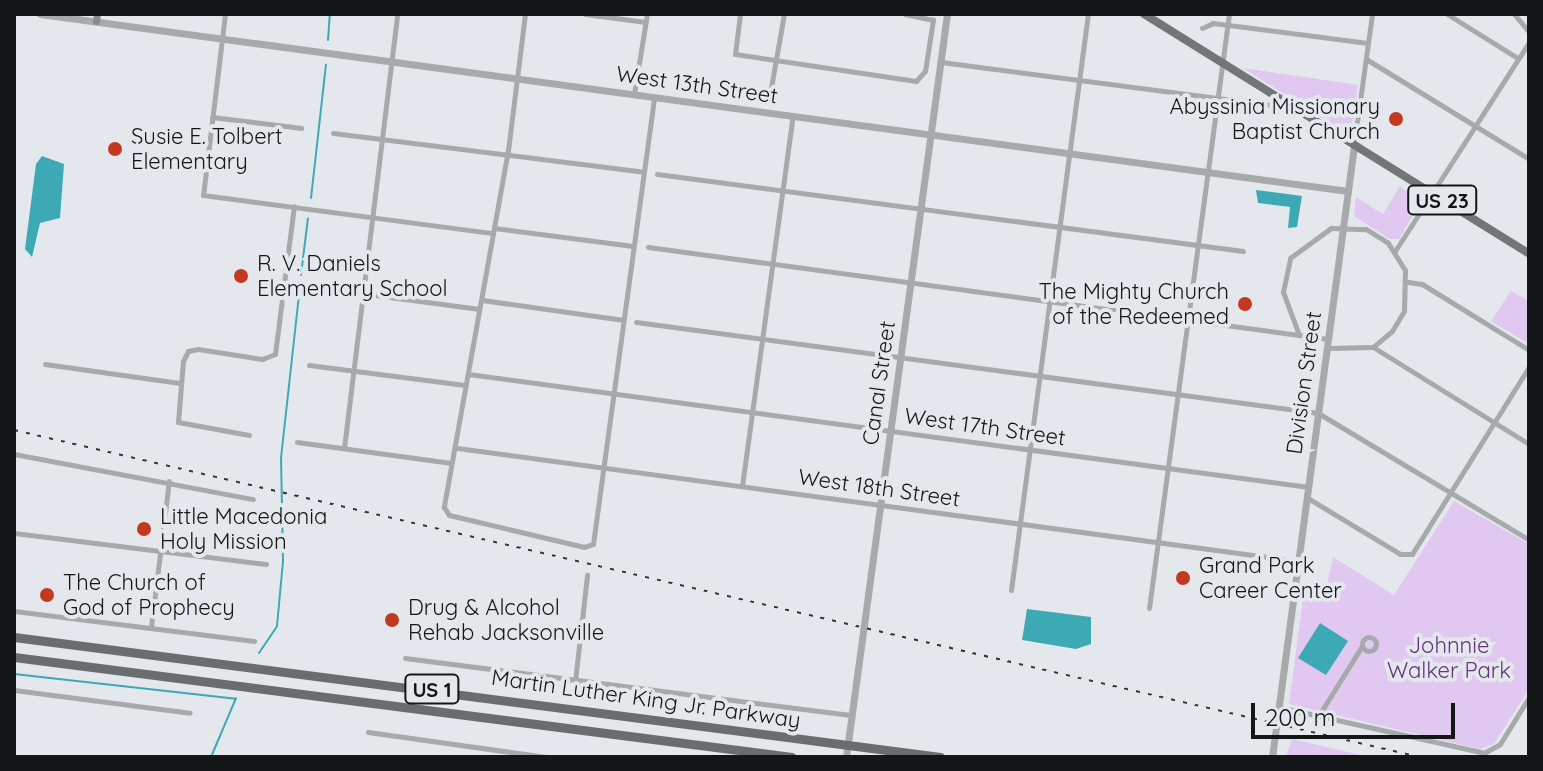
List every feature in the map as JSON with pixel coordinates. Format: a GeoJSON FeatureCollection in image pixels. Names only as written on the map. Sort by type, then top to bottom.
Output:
{"type":"FeatureCollection","features":[{"type":"Feature","properties":{"kind":"highway","name":"Martin Luther King Jr. Parkway"},"geometry":{"type":"LineString","coordinates":[[14,637],[940,757]]}},
{"type":"Feature","properties":{"kind":"highway","name":"Martin Luther King Jr. Parkway"},"geometry":{"type":"LineString","coordinates":[[14,657],[792,757]]}},
{"type":"Feature","properties":{"kind":"main road","name":"US 23"},"geometry":{"type":"LineString","coordinates":[[1144,14],[1529,254]]}},
{"type":"Feature","properties":{"kind":"street","name":"West 13th Street"},"geometry":{"type":"LineString","coordinates":[[40,14],[96,18],[517,79],[1348,191]]}},
{"type":"Feature","properties":{"kind":"street"},"geometry":{"type":"LineString","coordinates":[[225,14],[203,195],[633,246]]}},
{"type":"Feature","properties":{"kind":"street"},"geometry":{"type":"LineString","coordinates":[[344,448],[397,14]]}},
{"type":"Feature","properties":{"kind":"street"},"geometry":{"type":"LineString","coordinates":[[525,14],[507,155],[445,512],[590,546],[604,468],[654,97]]}},
{"type":"Feature","properties":{"kind":"street"},"geometry":{"type":"LineString","coordinates":[[585,14],[645,22]]}},
{"type":"Feature","properties":{"kind":"street"},"geometry":{"type":"LineString","coordinates":[[634,94],[647,14]]}},
{"type":"Feature","properties":{"kind":"street"},"geometry":{"type":"LineString","coordinates":[[740,14],[735,54],[916,81],[925,71],[935,17],[905,14]]}},
{"type":"Feature","properties":{"kind":"street"},"geometry":{"type":"LineString","coordinates":[[769,99],[784,14]]}},
{"type":"Feature","properties":{"kind":"street","name":"Canal Street"},"geometry":{"type":"LineString","coordinates":[[846,757],[947,14]]}},
{"type":"Feature","properties":{"kind":"street"},"geometry":{"type":"LineString","coordinates":[[1011,590],[1088,14]]}},
{"type":"Feature","properties":{"kind":"street"},"geometry":{"type":"LineString","coordinates":[[1149,608],[1229,14]]}},
{"type":"Feature","properties":{"kind":"street","name":"Division Street"},"geometry":{"type":"LineString","coordinates":[[1272,757],[1372,14]]}},
{"type":"Feature","properties":{"kind":"street"},"geometry":{"type":"LineString","coordinates":[[1447,14],[1516,57]]}},
{"type":"Feature","properties":{"kind":"street"},"geometry":{"type":"LineString","coordinates":[[1514,14],[1529,32]]}},
{"type":"Feature","properties":{"kind":"street"},"geometry":{"type":"LineString","coordinates":[[1202,28],[1228,25],[1368,43]]}},
{"type":"Feature","properties":{"kind":"street"},"geometry":{"type":"LineString","coordinates":[[1395,251],[1516,57],[1529,42]]}},
{"type":"Feature","properties":{"kind":"street"},"geometry":{"type":"LineString","coordinates":[[1366,59],[1529,159]]}},
{"type":"Feature","properties":{"kind":"street"},"geometry":{"type":"LineString","coordinates":[[941,62],[1293,108]]}},
{"type":"Feature","properties":{"kind":"street"},"geometry":{"type":"LineString","coordinates":[[742,486],[793,116]]}},
{"type":"Feature","properties":{"kind":"street"},"geometry":{"type":"LineString","coordinates":[[212,117],[301,128]]}},
{"type":"Feature","properties":{"kind":"street"},"geometry":{"type":"LineString","coordinates":[[333,133],[644,172]]}},
{"type":"Feature","properties":{"kind":"street"},"geometry":{"type":"LineString","coordinates":[[657,174],[1243,251]]}},
{"type":"Feature","properties":{"kind":"street"},"geometry":{"type":"LineString","coordinates":[[249,435],[178,422],[180,383],[188,351],[272,357],[294,206]]}},
{"type":"Feature","properties":{"kind":"street"},"geometry":{"type":"LineString","coordinates":[[1299,335],[1285,303],[1287,266],[1318,234],[1344,225],[1366,229],[1395,251],[1408,282],[1399,321],[1373,347]]}},
{"type":"Feature","properties":{"kind":"street"},"geometry":{"type":"LineString","coordinates":[[648,247],[1373,347],[1529,444]]}},
{"type":"Feature","properties":{"kind":"street"},"geometry":{"type":"LineString","coordinates":[[1408,282],[1422,284],[1529,350]]}},
{"type":"Feature","properties":{"kind":"street"},"geometry":{"type":"LineString","coordinates":[[285,283],[479,309]]}},
{"type":"Feature","properties":{"kind":"street"},"geometry":{"type":"LineString","coordinates":[[482,300],[624,320]]}},
{"type":"Feature","properties":{"kind":"street"},"geometry":{"type":"LineString","coordinates":[[636,322],[1318,413],[1529,540]]}},
{"type":"Feature","properties":{"kind":"street"},"geometry":{"type":"LineString","coordinates":[[45,364],[180,383]]}},
{"type":"Feature","properties":{"kind":"street"},"geometry":{"type":"LineString","coordinates":[[309,365],[465,385]]}},
{"type":"Feature","properties":{"kind":"street"},"geometry":{"type":"LineString","coordinates":[[1306,497],[1408,555],[1529,367]]}},
{"type":"Feature","properties":{"kind":"street","name":"West 17th Street"},"geometry":{"type":"LineString","coordinates":[[468,374],[1308,487]]}},
{"type":"Feature","properties":{"kind":"street"},"geometry":{"type":"LineString","coordinates":[[297,442],[452,463]]}},
{"type":"Feature","properties":{"kind":"street","name":"West 18th Street"},"geometry":{"type":"LineString","coordinates":[[457,448],[1297,561]]}},
{"type":"Feature","properties":{"kind":"street"},"geometry":{"type":"LineString","coordinates":[[14,454],[253,499]]}},
{"type":"Feature","properties":{"kind":"street"},"geometry":{"type":"LineString","coordinates":[[151,627],[169,481]]}},
{"type":"Feature","properties":{"kind":"street"},"geometry":{"type":"LineString","coordinates":[[14,533],[266,564]]}},
{"type":"Feature","properties":{"kind":"street"},"geometry":{"type":"LineString","coordinates":[[575,681],[587,575]]}},
{"type":"Feature","properties":{"kind":"street"},"geometry":{"type":"LineString","coordinates":[[14,611],[254,641]]}},
{"type":"Feature","properties":{"kind":"street"},"geometry":{"type":"LineString","coordinates":[[1319,715],[1362,646]]}},
{"type":"Feature","properties":{"kind":"street"},"geometry":{"type":"LineString","coordinates":[[405,658],[853,715]]}},
{"type":"Feature","properties":{"kind":"street"},"geometry":{"type":"LineString","coordinates":[[14,690],[190,713]]}},
{"type":"Feature","properties":{"kind":"street"},"geometry":{"type":"LineString","coordinates":[[1278,706],[1490,752],[1529,697]]}},
{"type":"Feature","properties":{"kind":"street"},"geometry":{"type":"LineString","coordinates":[[368,732],[546,757]]}},
{"type":"Feature","properties":{"kind":"green space"},"geometry":{"type":"Polygon","coordinates":[[[1243,68],[1358,85],[1352,126],[1341,130],[1243,68]]]}},
{"type":"Feature","properties":{"kind":"green space"},"geometry":{"type":"Polygon","coordinates":[[[1400,186],[1420,203],[1399,239],[1390,239],[1354,216],[1356,197],[1383,214],[1400,186]]]}},
{"type":"Feature","properties":{"kind":"green space"},"geometry":{"type":"Polygon","coordinates":[[[1511,291],[1529,301],[1529,344],[1491,321],[1511,291]]]}},
{"type":"Feature","properties":{"kind":"green space","name":"Johnnie Walker Park"},"geometry":{"type":"Polygon","coordinates":[[[1454,501],[1529,544],[1529,689],[1494,744],[1480,749],[1289,704],[1305,584],[1325,593],[1333,557],[1394,595],[1454,501]]]}},
{"type":"Feature","properties":{"kind":"green space"},"geometry":{"type":"Polygon","coordinates":[[[1292,739],[1369,757],[1286,757],[1292,739]]]}},
{"type":"Feature","properties":{"kind":"water"},"geometry":{"type":"Polygon","coordinates":[[[42,156],[64,164],[60,218],[40,223],[32,257],[25,249],[36,164],[42,156]]]}},
{"type":"Feature","properties":{"kind":"water"},"geometry":{"type":"Polygon","coordinates":[[[1256,190],[1302,196],[1297,227],[1288,228],[1290,207],[1258,203],[1256,190]]]}},
{"type":"Feature","properties":{"kind":"water"},"geometry":{"type":"Polygon","coordinates":[[[1027,609],[1091,617],[1091,644],[1076,649],[1022,640],[1027,609]]]}},
{"type":"Feature","properties":{"kind":"water"},"geometry":{"type":"Polygon","coordinates":[[[1320,623],[1348,641],[1326,675],[1298,658],[1320,623]]]}},
{"type":"Feature","properties":{"kind":"waterway"},"geometry":{"type":"LineString","coordinates":[[328,40],[330,14]]}},
{"type":"Feature","properties":{"kind":"waterway"},"geometry":{"type":"LineString","coordinates":[[311,198],[326,65]]}},
{"type":"Feature","properties":{"kind":"waterway"},"geometry":{"type":"LineString","coordinates":[[301,275],[308,218]]}},
{"type":"Feature","properties":{"kind":"waterway"},"geometry":{"type":"LineString","coordinates":[[259,653],[277,626],[283,561],[281,458],[299,295]]}},
{"type":"Feature","properties":{"kind":"waterway"},"geometry":{"type":"LineString","coordinates":[[14,674],[236,699]]}},
{"type":"Feature","properties":{"kind":"waterway"},"geometry":{"type":"LineString","coordinates":[[211,757],[236,698]]}},
{"type":"Feature","properties":{"kind":"railway"},"geometry":{"type":"LineString","coordinates":[[14,430],[1419,757]]}},
{"type":"Feature","properties":{"kind":"place","name":"Abyssinia Missionary Baptist Church"},"geometry":{"type":"Point","coordinates":[1396,119]}},
{"type":"Feature","properties":{"kind":"place","name":"Susie E. Tolbert Elementary"},"geometry":{"type":"Point","coordinates":[115,149]}},
{"type":"Feature","properties":{"kind":"place","name":"R. V. Daniels Elementary School"},"geometry":{"type":"Point","coordinates":[241,276]}},
{"type":"Feature","properties":{"kind":"place","name":"The Mighty Church of the Redeemed"},"geometry":{"type":"Point","coordinates":[1245,304]}},
{"type":"Feature","properties":{"kind":"place","name":"Little Macedonia Holy Mission"},"geometry":{"type":"Point","coordinates":[144,529]}},
{"type":"Feature","properties":{"kind":"place","name":"Grand Park Career Center"},"geometry":{"type":"Point","coordinates":[1183,578]}},
{"type":"Feature","properties":{"kind":"place","name":"The Church of God of Prophecy"},"geometry":{"type":"Point","coordinates":[47,595]}},
{"type":"Feature","properties":{"kind":"place","name":"Drug & Alcohol Rehab Jacksonville"},"geometry":{"type":"Point","coordinates":[392,620]}}]}
